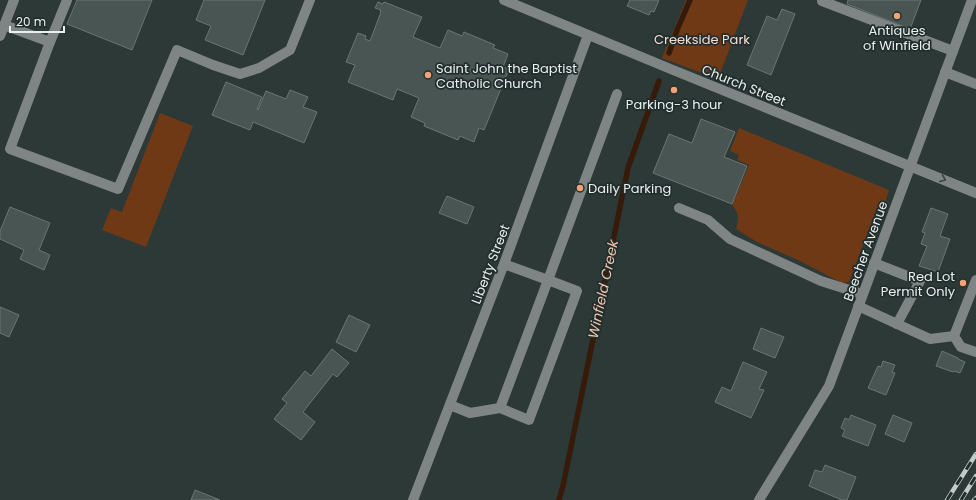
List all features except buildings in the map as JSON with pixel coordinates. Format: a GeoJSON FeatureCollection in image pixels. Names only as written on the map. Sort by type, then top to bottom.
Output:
{"type":"FeatureCollection","features":[{"type":"Feature","properties":{"kind":"street"},"geometry":{"type":"LineString","coordinates":[[0,36],[14,0]]}},
{"type":"Feature","properties":{"kind":"street"},"geometry":{"type":"LineString","coordinates":[[67,0],[10,149],[118,189],[177,50],[213,65],[240,74],[259,68],[290,50],[310,0]]}},
{"type":"Feature","properties":{"kind":"street","name":"Church Street"},"geometry":{"type":"LineString","coordinates":[[504,0],[672,70],[976,193]]}},
{"type":"Feature","properties":{"kind":"street"},"geometry":{"type":"LineString","coordinates":[[822,0],[953,51]]}},
{"type":"Feature","properties":{"kind":"street","name":"Beecher Avenue"},"geometry":{"type":"LineString","coordinates":[[759,500],[829,386],[945,72],[973,2]]}},
{"type":"Feature","properties":{"kind":"street"},"geometry":{"type":"LineString","coordinates":[[4,25],[50,42]]}},
{"type":"Feature","properties":{"kind":"street","name":"Liberty Street"},"geometry":{"type":"LineString","coordinates":[[413,500],[504,264],[588,35]]}},
{"type":"Feature","properties":{"kind":"street"},"geometry":{"type":"LineString","coordinates":[[945,72],[976,84]]}},
{"type":"Feature","properties":{"kind":"street"},"geometry":{"type":"LineString","coordinates":[[500,408],[617,94]]}},
{"type":"Feature","properties":{"kind":"street"},"geometry":{"type":"LineString","coordinates":[[679,208],[708,220],[730,239],[822,281],[862,294]]}},
{"type":"Feature","properties":{"kind":"street"},"geometry":{"type":"LineString","coordinates":[[874,263],[920,281],[897,324]]}},
{"type":"Feature","properties":{"kind":"street"},"geometry":{"type":"LineString","coordinates":[[450,405],[470,413],[500,408],[529,420],[577,292],[504,264]]}},
{"type":"Feature","properties":{"kind":"street"},"geometry":{"type":"LineString","coordinates":[[954,336],[976,280]]}},
{"type":"Feature","properties":{"kind":"street"},"geometry":{"type":"LineString","coordinates":[[858,306],[930,339],[954,336]]}},
{"type":"Feature","properties":{"kind":"street"},"geometry":{"type":"LineString","coordinates":[[954,336],[961,347],[976,352]]}},
{"type":"Feature","properties":{"kind":"green space","name":"Creekside Park"},"geometry":{"type":"Polygon","coordinates":[[[686,0],[748,0],[718,79],[662,58],[686,0]]]}},
{"type":"Feature","properties":{"kind":"green space"},"geometry":{"type":"Polygon","coordinates":[[[160,113],[193,126],[146,247],[102,230],[111,208],[122,212],[160,113]]]}},
{"type":"Feature","properties":{"kind":"green space"},"geometry":{"type":"Polygon","coordinates":[[[739,128],[889,190],[885,203],[876,211],[849,282],[842,283],[800,261],[757,242],[736,229],[738,216],[732,205],[749,165],[737,160],[739,155],[730,151],[739,128]]]}},
{"type":"Feature","properties":{"kind":"waterway","name":"Winfield Creek"},"geometry":{"type":"LineString","coordinates":[[669,53],[690,0]]}},
{"type":"Feature","properties":{"kind":"waterway","name":"Winfield Creek"},"geometry":{"type":"LineString","coordinates":[[559,500],[628,168],[659,81]]}},
{"type":"Feature","properties":{"kind":"railway"},"geometry":{"type":"LineString","coordinates":[[947,500],[976,454]]}},
{"type":"Feature","properties":{"kind":"railway"},"geometry":{"type":"LineString","coordinates":[[961,500],[976,476]]}},
{"type":"Feature","properties":{"kind":"place","name":"Antiques of Winfield"},"geometry":{"type":"Point","coordinates":[897,16]}},
{"type":"Feature","properties":{"kind":"place","name":"Saint John the Baptist Catholic Church"},"geometry":{"type":"Point","coordinates":[428,75]}},
{"type":"Feature","properties":{"kind":"place","name":"Parking-3 hour"},"geometry":{"type":"Point","coordinates":[674,90]}},
{"type":"Feature","properties":{"kind":"place","name":"Daily Parking"},"geometry":{"type":"Point","coordinates":[580,188]}},
{"type":"Feature","properties":{"kind":"place","name":"Red Lot Permit Only"},"geometry":{"type":"Point","coordinates":[963,283]}}]}
